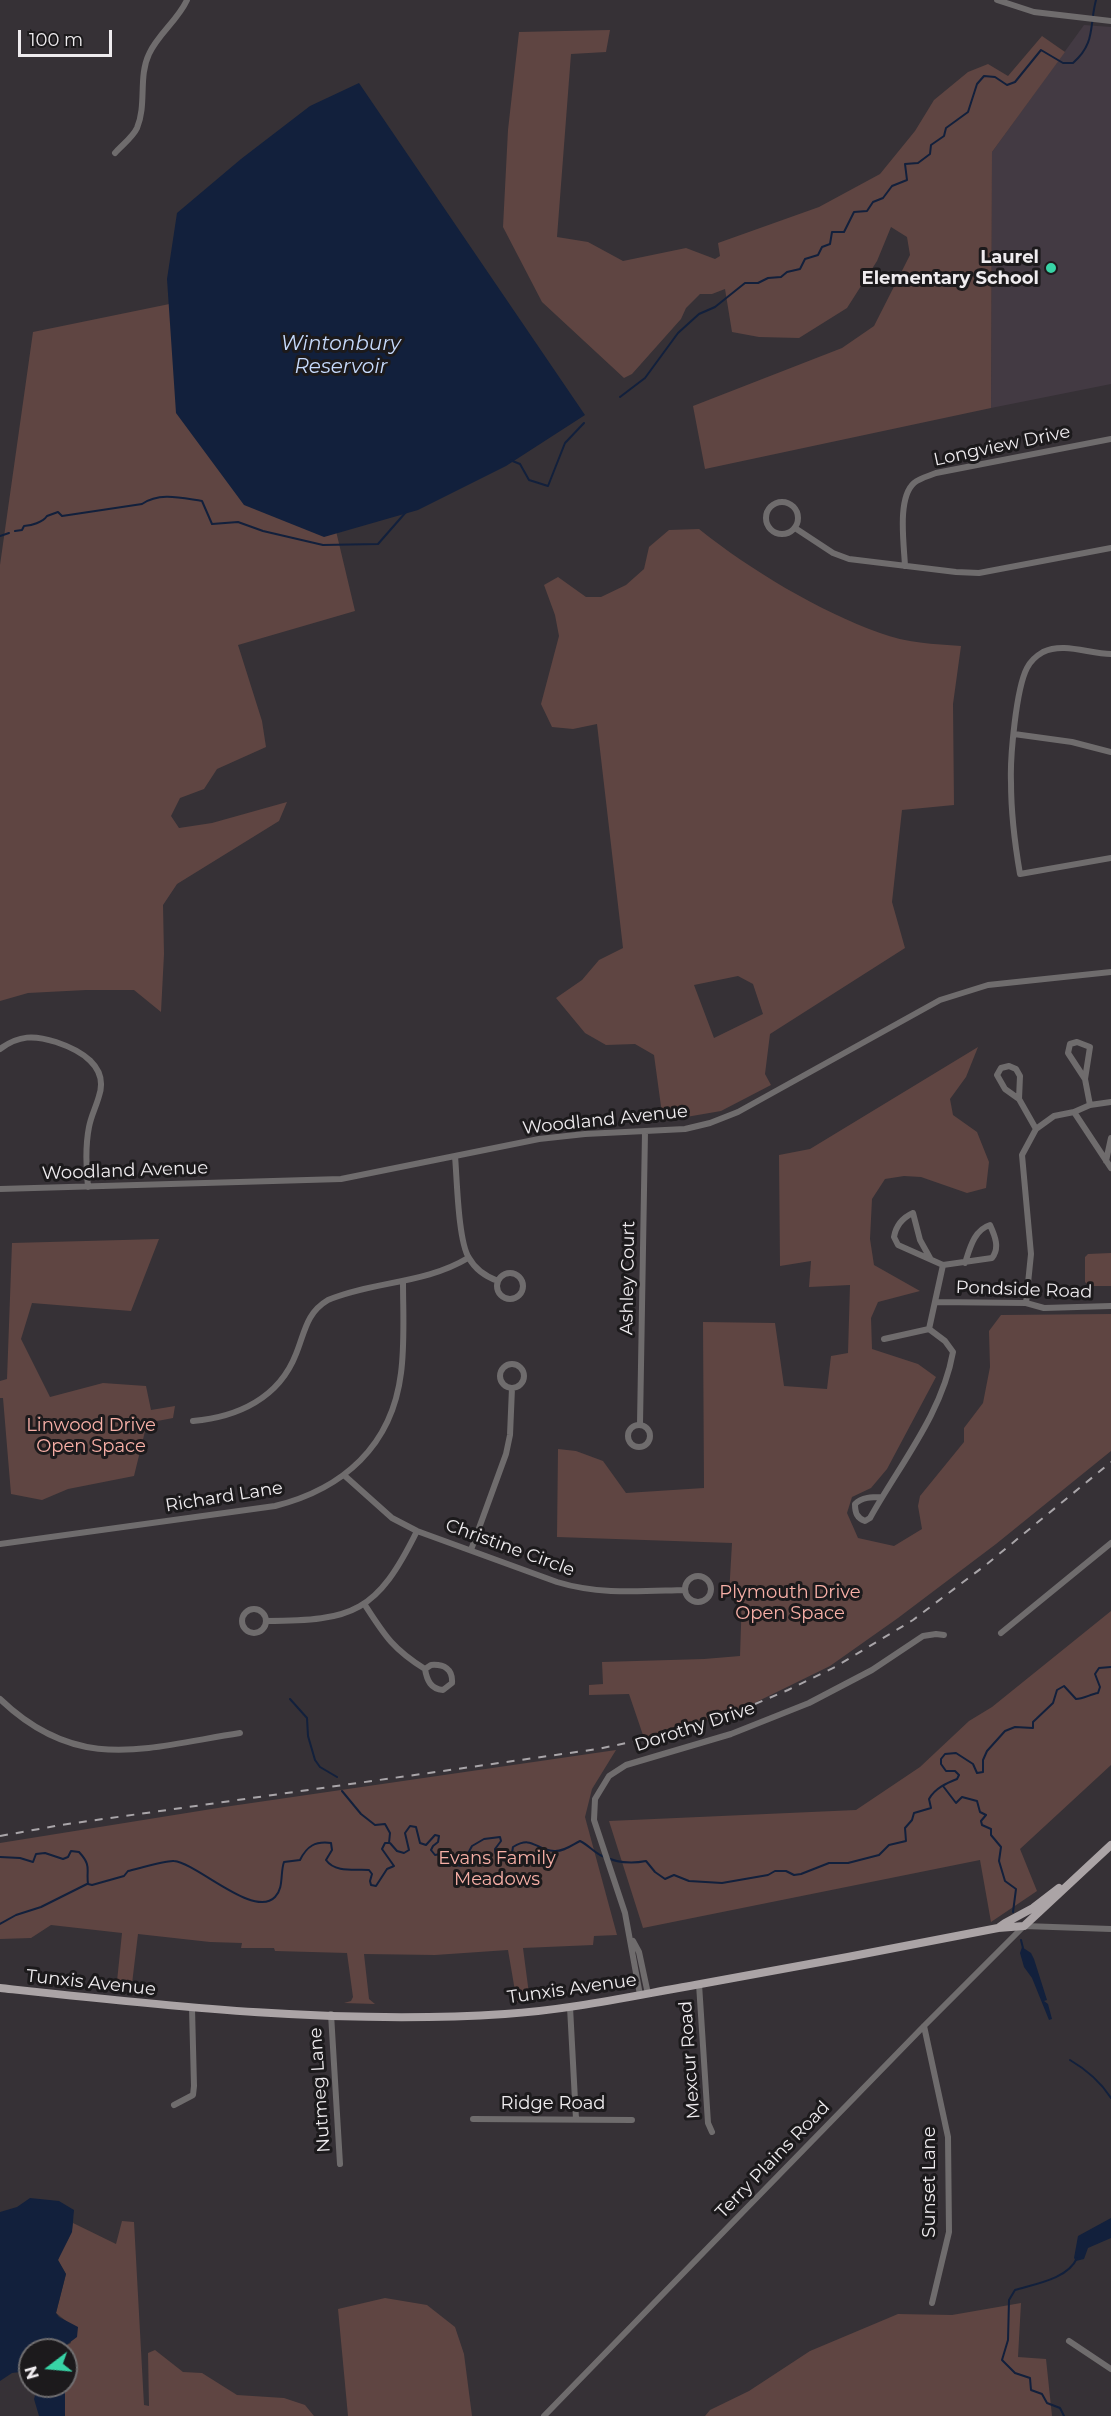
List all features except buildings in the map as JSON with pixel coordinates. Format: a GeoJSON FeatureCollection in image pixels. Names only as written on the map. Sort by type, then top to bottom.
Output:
{"type":"FeatureCollection","features":[{"type":"Feature","properties":{"kind":"main road"},"geometry":{"type":"LineString","coordinates":[[1024,1926],[1111,1845]]}},
{"type":"Feature","properties":{"kind":"main road"},"geometry":{"type":"LineString","coordinates":[[998,1928],[1033,1908],[1059,1888],[1073,1882]]}},
{"type":"Feature","properties":{"kind":"main road","name":"Tunxis Avenue"},"geometry":{"type":"LineString","coordinates":[[0,1988],[192,2008],[331,2014],[471,2015],[570,2007],[998,1928],[1024,1926]]}},
{"type":"Feature","properties":{"kind":"street"},"geometry":{"type":"LineString","coordinates":[[115,153],[136,130],[142,112],[145,66],[150,52],[181,12],[187,0]]}},
{"type":"Feature","properties":{"kind":"street"},"geometry":{"type":"LineString","coordinates":[[997,0],[1034,12],[1111,21]]}},
{"type":"Feature","properties":{"kind":"street","name":"Longview Drive"},"geometry":{"type":"LineString","coordinates":[[905,566],[903,502],[908,489],[916,481],[936,474],[1111,439]]}},
{"type":"Feature","properties":{"kind":"street"},"geometry":{"type":"LineString","coordinates":[[781,502],[791,505],[798,518],[795,528],[786,534],[775,533],[767,525],[768,509],[781,502]]}},
{"type":"Feature","properties":{"kind":"street"},"geometry":{"type":"LineString","coordinates":[[795,528],[833,553],[849,559],[979,573],[1111,548]]}},
{"type":"Feature","properties":{"kind":"street"},"geometry":{"type":"LineString","coordinates":[[1111,654],[1067,648],[1054,649],[1037,656],[1026,669],[1014,734],[1011,783],[1020,874],[1111,858]]}},
{"type":"Feature","properties":{"kind":"street"},"geometry":{"type":"LineString","coordinates":[[1014,734],[1072,742],[1111,752]]}},
{"type":"Feature","properties":{"kind":"street","name":"Woodland Avenue"},"geometry":{"type":"LineString","coordinates":[[0,1189],[341,1179],[539,1139],[585,1134],[685,1129],[710,1123],[738,1112],[940,1000],[988,985],[1111,972]]}},
{"type":"Feature","properties":{"kind":"street"},"geometry":{"type":"LineString","coordinates":[[0,1049],[15,1039],[40,1037],[76,1049],[94,1064],[102,1086],[89,1124],[86,1146],[88,1187]]}},
{"type":"Feature","properties":{"kind":"street"},"geometry":{"type":"LineString","coordinates":[[1085,1079],[1068,1053],[1071,1044],[1077,1042],[1090,1047],[1085,1079],[1089,1105]]}},
{"type":"Feature","properties":{"kind":"street"},"geometry":{"type":"LineString","coordinates":[[1019,1099],[1020,1076],[1016,1069],[1009,1066],[1002,1068],[997,1075],[1000,1083],[1019,1099],[1036,1129]]}},
{"type":"Feature","properties":{"kind":"street"},"geometry":{"type":"LineString","coordinates":[[1026,1303],[1031,1254],[1022,1155],[1036,1129],[1054,1116],[1074,1112],[1089,1105],[1111,1102]]}},
{"type":"Feature","properties":{"kind":"street"},"geometry":{"type":"LineString","coordinates":[[1074,1112],[1111,1168]]}},
{"type":"Feature","properties":{"kind":"street","name":"Ashley Court"},"geometry":{"type":"LineString","coordinates":[[640,1424],[645,1132]]}},
{"type":"Feature","properties":{"kind":"street"},"geometry":{"type":"LineString","coordinates":[[1106,1161],[1111,1138]]}},
{"type":"Feature","properties":{"kind":"street"},"geometry":{"type":"LineString","coordinates":[[454,1156],[462,1228],[468,1258],[488,1277],[498,1281]]}},
{"type":"Feature","properties":{"kind":"street"},"geometry":{"type":"LineString","coordinates":[[930,1258],[921,1240],[914,1213],[905,1217],[895,1229],[894,1237],[898,1245],[943,1265],[965,1263],[992,1258],[996,1242],[990,1225],[983,1227],[975,1236],[965,1263]]}},
{"type":"Feature","properties":{"kind":"street"},"geometry":{"type":"LineString","coordinates":[[194,1421],[234,1414],[259,1401],[272,1391],[290,1366],[307,1322],[319,1305],[337,1296],[451,1268],[468,1258]]}},
{"type":"Feature","properties":{"kind":"street"},"geometry":{"type":"LineString","coordinates":[[929,1329],[943,1265]]}},
{"type":"Feature","properties":{"kind":"street"},"geometry":{"type":"LineString","coordinates":[[515,1274],[522,1284],[521,1292],[515,1297],[507,1298],[500,1293],[498,1281],[504,1275],[515,1274]]}},
{"type":"Feature","properties":{"kind":"street","name":"Richard Lane"},"geometry":{"type":"LineString","coordinates":[[0,1544],[275,1506],[298,1500],[345,1476],[374,1444],[392,1410],[401,1372],[403,1281]]}},
{"type":"Feature","properties":{"kind":"street","name":"Pondside Road"},"geometry":{"type":"LineString","coordinates":[[936,1302],[1026,1303],[1044,1308],[1111,1306]]}},
{"type":"Feature","properties":{"kind":"street"},"geometry":{"type":"LineString","coordinates":[[882,1497],[858,1500],[855,1504],[855,1512],[859,1518],[865,1521],[870,1518],[918,1442],[951,1363],[953,1352],[945,1341],[929,1329],[884,1339]]}},
{"type":"Feature","properties":{"kind":"street"},"geometry":{"type":"LineString","coordinates":[[513,1364],[520,1367],[524,1376],[520,1385],[512,1388],[503,1384],[500,1376],[504,1366],[513,1364]]}},
{"type":"Feature","properties":{"kind":"street"},"geometry":{"type":"LineString","coordinates":[[471,1550],[506,1454],[510,1436],[512,1388]]}},
{"type":"Feature","properties":{"kind":"street","name":"Christine Circle"},"geometry":{"type":"LineString","coordinates":[[345,1476],[379,1508],[417,1531],[580,1589],[598,1592],[685,1590]]}},
{"type":"Feature","properties":{"kind":"street"},"geometry":{"type":"LineString","coordinates":[[266,1621],[308,1621],[328,1618],[365,1605],[385,1585],[400,1565],[417,1531]]}},
{"type":"Feature","properties":{"kind":"street"},"geometry":{"type":"LineString","coordinates":[[1000,1633],[1111,1543]]}},
{"type":"Feature","properties":{"kind":"street","name":"Christine Circle"},"geometry":{"type":"LineString","coordinates":[[698,1576],[708,1582],[711,1590],[704,1600],[696,1601],[689,1597],[685,1590],[690,1579],[698,1576]]}},
{"type":"Feature","properties":{"kind":"street"},"geometry":{"type":"LineString","coordinates":[[365,1605],[387,1639],[402,1655],[425,1669],[429,1683],[436,1689],[443,1690],[452,1683],[450,1672],[446,1667],[431,1665],[425,1669]]}},
{"type":"Feature","properties":{"kind":"street","name":"Dorothy Drive"},"geometry":{"type":"LineString","coordinates":[[644,1994],[631,1953],[631,1938],[620,1893],[594,1820],[595,1799],[603,1783],[618,1769],[758,1724],[821,1698],[872,1670],[923,1636],[944,1635]]}},
{"type":"Feature","properties":{"kind":"street"},"geometry":{"type":"LineString","coordinates":[[0,1699],[21,1719],[38,1730],[84,1748],[129,1750],[240,1733]]}},
{"type":"Feature","properties":{"kind":"street"},"geometry":{"type":"LineString","coordinates":[[1024,1926],[1111,1929]]}},
{"type":"Feature","properties":{"kind":"street","name":"Terry Plains Road"},"geometry":{"type":"LineString","coordinates":[[544,2416],[1024,1926]]}},
{"type":"Feature","properties":{"kind":"street","name":"Mexcur Road"},"geometry":{"type":"LineString","coordinates":[[699,1984],[708,2123],[712,2132]]}},
{"type":"Feature","properties":{"kind":"street"},"geometry":{"type":"LineString","coordinates":[[570,2007],[576,2119]]}},
{"type":"Feature","properties":{"kind":"street"},"geometry":{"type":"LineString","coordinates":[[174,2105],[186,2101],[192,2095],[194,2086],[192,2008]]}},
{"type":"Feature","properties":{"kind":"street","name":"Nutmeg Lane"},"geometry":{"type":"LineString","coordinates":[[331,2014],[340,2164]]}},
{"type":"Feature","properties":{"kind":"street","name":"Sunset Lane"},"geometry":{"type":"LineString","coordinates":[[924,2026],[948,2137],[949,2232],[932,2303]]}},
{"type":"Feature","properties":{"kind":"street","name":"Ridge Road"},"geometry":{"type":"LineString","coordinates":[[473,2119],[632,2120]]}},
{"type":"Feature","properties":{"kind":"street"},"geometry":{"type":"LineString","coordinates":[[1069,2341],[1111,2368]]}},
{"type":"Feature","properties":{"kind":"shaded area","name":"Laurel Elementary School"},"geometry":{"type":"Polygon","coordinates":[[[1084,25],[1111,27],[1111,384],[991,408],[992,152],[1084,25]]]}},
{"type":"Feature","properties":{"kind":"green space"},"geometry":{"type":"Polygon","coordinates":[[[610,30],[606,52],[571,54],[557,237],[588,242],[623,261],[686,248],[715,259],[720,256],[718,243],[819,207],[880,174],[915,131],[934,100],[968,72],[988,64],[1008,76],[1042,36],[1065,52],[992,152],[991,408],[705,469],[693,406],[842,348],[874,326],[910,255],[907,237],[891,227],[877,261],[847,308],[799,338],[759,337],[732,332],[725,289],[712,294],[700,294],[632,374],[624,378],[542,302],[503,227],[508,130],[519,32],[610,30]]]}},
{"type":"Feature","properties":{"kind":"green space"},"geometry":{"type":"Polygon","coordinates":[[[262,285],[327,493],[355,611],[238,645],[262,721],[266,747],[217,769],[204,789],[180,798],[171,816],[179,828],[212,823],[287,802],[279,821],[177,884],[163,905],[164,954],[161,1012],[134,990],[28,993],[0,1001],[0,565],[33,332],[262,285]]]}},
{"type":"Feature","properties":{"kind":"green space"},"geometry":{"type":"Polygon","coordinates":[[[699,529],[740,559],[786,588],[857,624],[900,639],[961,646],[953,704],[954,805],[902,810],[892,902],[905,948],[770,1034],[765,1074],[771,1085],[721,1111],[663,1121],[654,1055],[635,1044],[606,1045],[585,1033],[556,998],[582,980],[599,960],[623,948],[597,724],[573,729],[552,727],[541,704],[559,636],[555,615],[544,585],[558,577],[586,597],[601,597],[626,585],[644,569],[649,547],[669,530],[699,529]],[[738,976],[694,985],[714,1038],[763,1014],[753,984],[738,976]]]}},
{"type":"Feature","properties":{"kind":"green space","name":"Plymouth Drive Open Space"},"geometry":{"type":"Polygon","coordinates":[[[978,1047],[966,1077],[950,1099],[953,1115],[977,1132],[989,1162],[986,1188],[967,1193],[921,1177],[904,1176],[885,1179],[872,1199],[870,1239],[874,1265],[920,1291],[878,1302],[871,1318],[872,1349],[918,1364],[936,1377],[887,1469],[871,1488],[852,1497],[847,1513],[858,1538],[894,1546],[922,1529],[918,1506],[920,1496],[964,1442],[964,1428],[983,1403],[990,1367],[989,1331],[1001,1315],[1111,1314],[1111,1451],[996,1544],[830,1666],[736,1712],[644,1738],[629,1694],[589,1695],[589,1685],[603,1684],[602,1662],[740,1656],[742,1596],[729,1595],[732,1543],[557,1537],[558,1449],[576,1451],[603,1461],[626,1493],[704,1488],[703,1322],[775,1323],[784,1386],[827,1389],[831,1356],[848,1353],[850,1285],[809,1287],[811,1261],[780,1266],[779,1155],[810,1149],[978,1047]]]}},
{"type":"Feature","properties":{"kind":"green space","name":"Linwood Drive Open Space"},"geometry":{"type":"Polygon","coordinates":[[[159,1239],[131,1311],[32,1303],[21,1339],[50,1397],[103,1383],[146,1386],[151,1410],[175,1406],[173,1418],[147,1423],[134,1476],[68,1489],[42,1500],[11,1494],[0,1381],[7,1379],[12,1243],[159,1239]]]}},
{"type":"Feature","properties":{"kind":"green space"},"geometry":{"type":"Polygon","coordinates":[[[1111,1253],[1111,1286],[1089,1286],[1085,1282],[1085,1257],[1088,1254],[1111,1253]]]}},
{"type":"Feature","properties":{"kind":"green space"},"geometry":{"type":"Polygon","coordinates":[[[1111,1611],[1111,1765],[1020,1849],[1037,1891],[991,1922],[980,1860],[643,1928],[609,1821],[856,1810],[920,1767],[969,1721],[992,1707],[1111,1611]]]}},
{"type":"Feature","properties":{"kind":"green space","name":"Evans Family Meadows"},"geometry":{"type":"Polygon","coordinates":[[[616,1750],[592,1789],[585,1817],[617,1935],[594,1936],[593,1945],[523,1948],[529,1994],[534,2000],[511,2003],[515,1991],[508,1950],[435,1955],[364,1954],[369,1999],[375,2004],[344,2003],[351,2001],[353,1997],[347,1953],[241,1948],[242,1943],[138,1934],[131,1992],[116,1991],[122,1933],[51,1925],[31,1938],[0,1939],[0,1843],[224,1807],[616,1750]]]}},
{"type":"Feature","properties":{"kind":"green space"},"geometry":{"type":"Polygon","coordinates":[[[122,2221],[134,2222],[144,2405],[149,2406],[148,2353],[155,2350],[183,2372],[202,2373],[237,2395],[284,2398],[305,2405],[314,2416],[65,2416],[65,2398],[78,2398],[78,2338],[70,2338],[66,2321],[56,2313],[66,2274],[58,2260],[71,2233],[73,2223],[116,2244],[122,2221]]]}},
{"type":"Feature","properties":{"kind":"green space"},"geometry":{"type":"Polygon","coordinates":[[[385,2298],[427,2305],[455,2327],[464,2354],[472,2416],[348,2416],[338,2309],[385,2298]]]}},
{"type":"Feature","properties":{"kind":"green space"},"geometry":{"type":"Polygon","coordinates":[[[1021,2303],[1018,2357],[1046,2359],[1052,2416],[705,2416],[710,2410],[749,2391],[810,2351],[898,2314],[952,2315],[1021,2303]]]}},
{"type":"Feature","properties":{"kind":"water","name":"Wintonbury Reservoir"},"geometry":{"type":"Polygon","coordinates":[[[359,83],[585,415],[506,466],[418,510],[324,537],[244,505],[176,413],[167,279],[177,213],[241,159],[310,106],[359,83]]]}},
{"type":"Feature","properties":{"kind":"water"},"geometry":{"type":"Polygon","coordinates":[[[1022,1947],[1031,1953],[1034,1959],[1047,2000],[1044,2001],[1048,2004],[1052,2019],[1049,2020],[1032,1978],[1024,1967],[1020,1953],[1022,1947]]]}},
{"type":"Feature","properties":{"kind":"water"},"geometry":{"type":"Polygon","coordinates":[[[30,2198],[59,2201],[74,2210],[72,2232],[58,2260],[66,2274],[56,2313],[78,2327],[76,2338],[18,2338],[18,2372],[12,2373],[0,2381],[0,2212],[17,2207],[30,2198]]]}},
{"type":"Feature","properties":{"kind":"water"},"geometry":{"type":"Polygon","coordinates":[[[1111,2218],[1111,2238],[1088,2248],[1084,2259],[1076,2261],[1074,2258],[1078,2236],[1111,2218]]]}},
{"type":"Feature","properties":{"kind":"water"},"geometry":{"type":"Polygon","coordinates":[[[65,2398],[65,2416],[39,2416],[34,2399],[65,2398]]]}},
{"type":"Feature","properties":{"kind":"waterway"},"geometry":{"type":"LineString","coordinates":[[620,397],[645,378],[678,333],[699,314],[715,307],[745,283],[758,283],[800,269],[805,259],[818,255],[822,247],[830,244],[832,232],[844,232],[854,212],[867,211],[873,202],[883,198],[892,186],[907,180],[905,164],[918,163],[930,154],[931,145],[944,136],[946,128],[968,112],[977,84],[984,76],[995,77],[1007,85],[1015,82],[1041,50],[1063,63],[1073,63],[1089,41],[1096,0]]}},
{"type":"Feature","properties":{"kind":"waterway"},"geometry":{"type":"LineString","coordinates":[[510,460],[520,464],[529,480],[548,486],[565,443],[584,423]]}},
{"type":"Feature","properties":{"kind":"waterway"},"geometry":{"type":"LineString","coordinates":[[15,531],[22,530],[24,526],[37,523],[58,512],[62,516],[142,504],[156,498],[171,497],[202,501],[212,524],[238,522],[263,531],[323,545],[378,544],[406,512]]}},
{"type":"Feature","properties":{"kind":"waterway"},"geometry":{"type":"LineString","coordinates":[[0,536],[9,533]]}},
{"type":"Feature","properties":{"kind":"waterway"},"geometry":{"type":"LineString","coordinates":[[0,1857],[20,1858],[33,1862],[36,1854],[45,1853],[63,1859],[68,1857],[71,1851],[79,1852],[87,1864],[88,1884],[92,1885],[124,1876],[128,1871],[174,1861],[184,1864],[240,1896],[266,1902],[278,1893],[284,1862],[300,1860],[309,1848],[320,1843],[331,1843],[332,1850],[326,1860],[330,1864],[346,1870],[369,1870],[372,1874],[371,1885],[376,1886],[387,1869],[394,1866],[382,1849],[385,1843],[390,1843],[397,1851],[404,1853],[409,1850],[405,1833],[410,1826],[416,1827],[420,1843],[426,1845],[435,1835],[439,1836],[438,1842],[431,1850],[435,1855],[451,1852],[456,1865],[461,1866],[472,1846],[484,1839],[500,1837],[501,1841],[495,1849],[496,1855],[502,1860],[511,1859],[513,1847],[525,1842],[557,1851],[580,1841],[600,1855],[617,1861],[646,1861],[665,1879],[674,1875],[689,1881],[722,1883],[768,1875],[775,1871],[801,1874],[829,1863],[848,1863],[879,1855],[889,1845],[906,1841],[905,1828],[912,1820],[914,1813],[931,1808],[929,1799],[934,1792],[957,1779],[959,1775],[955,1771],[946,1771],[941,1764],[941,1759],[945,1754],[956,1753],[973,1764],[977,1773],[983,1772],[983,1760],[987,1751],[1005,1731],[1015,1727],[1033,1728],[1033,1722],[1053,1703],[1057,1690],[1064,1686],[1076,1699],[1098,1693],[1100,1687],[1095,1674],[1099,1668],[1111,1667]]}},
{"type":"Feature","properties":{"kind":"waterway"},"geometry":{"type":"LineString","coordinates":[[290,1699],[307,1718],[308,1736],[315,1760],[320,1767],[337,1777]]}},
{"type":"Feature","properties":{"kind":"waterway"},"geometry":{"type":"LineString","coordinates":[[943,1786],[956,1803],[962,1797],[977,1801],[980,1812],[986,1815],[981,1821],[982,1825],[991,1829],[991,1835],[1001,1847],[999,1861],[1005,1881],[1016,1889],[1013,1912]]}},
{"type":"Feature","properties":{"kind":"waterway"},"geometry":{"type":"LineString","coordinates":[[342,1791],[361,1814],[375,1825],[385,1824],[390,1833],[389,1843]]}},
{"type":"Feature","properties":{"kind":"waterway"},"geometry":{"type":"LineString","coordinates":[[0,1924],[87,1884]]}},
{"type":"Feature","properties":{"kind":"waterway"},"geometry":{"type":"LineString","coordinates":[[1021,1940],[1023,1948]]}},
{"type":"Feature","properties":{"kind":"waterway"},"geometry":{"type":"LineString","coordinates":[[1070,2060],[1093,2076],[1111,2098]]}},
{"type":"Feature","properties":{"kind":"waterway"},"geometry":{"type":"LineString","coordinates":[[1064,2416],[1060,2408],[1047,2403],[1042,2394],[1031,2390],[1030,2378],[1015,2373],[1002,2360],[1008,2340],[1009,2300],[1015,2290],[1059,2276],[1073,2265],[1077,2258]]}},
{"type":"Feature","properties":{"kind":"railway"},"geometry":{"type":"LineString","coordinates":[[0,1836],[61,1825],[598,1749],[655,1737],[736,1712],[835,1667],[913,1620],[987,1564],[1111,1462]]}},
{"type":"Feature","properties":{"kind":"place","name":"Laurel Elementary School"},"geometry":{"type":"Point","coordinates":[1051,268]}}]}
